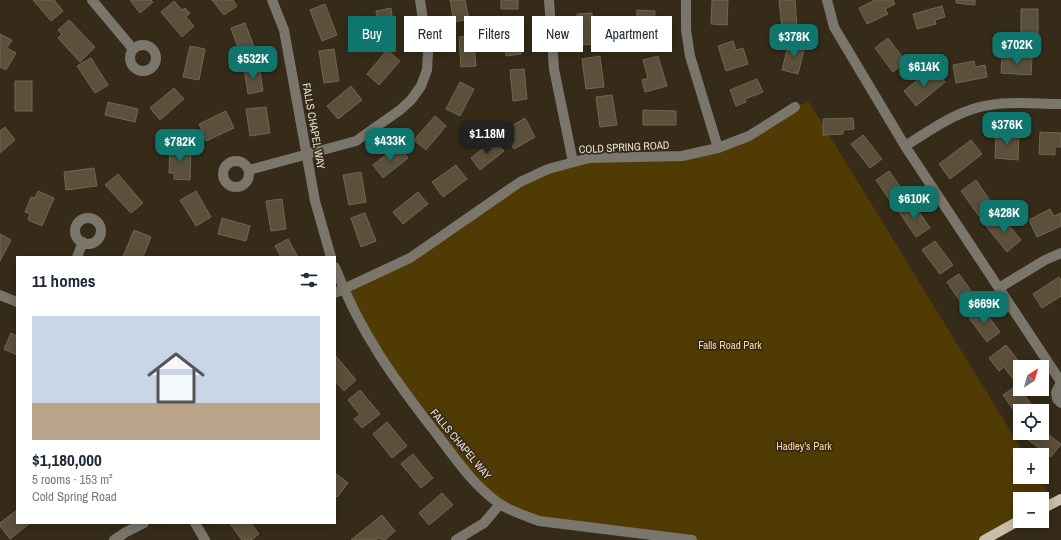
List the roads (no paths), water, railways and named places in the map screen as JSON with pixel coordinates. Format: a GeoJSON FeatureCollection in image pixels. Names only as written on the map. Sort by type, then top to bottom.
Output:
{"type":"FeatureCollection","features":[{"type":"Feature","properties":{"kind":"main road"},"geometry":{"type":"LineString","coordinates":[[1049,505],[1061,499]]}},
{"type":"Feature","properties":{"kind":"main road"},"geometry":{"type":"LineString","coordinates":[[984,540],[1013,524]]}},
{"type":"Feature","properties":{"kind":"street"},"geometry":{"type":"LineString","coordinates":[[92,0],[133,49]]}},
{"type":"Feature","properties":{"kind":"street","name":"FALLS CHAPEL WAY"},"geometry":{"type":"LineString","coordinates":[[272,0],[284,30],[321,226],[331,256]]}},
{"type":"Feature","properties":{"kind":"street"},"geometry":{"type":"LineString","coordinates":[[250,170],[356,141],[400,110],[411,100],[421,86],[427,70],[428,53],[420,0]]}},
{"type":"Feature","properties":{"kind":"street"},"geometry":{"type":"LineString","coordinates":[[549,0],[554,69],[573,162]]}},
{"type":"Feature","properties":{"kind":"street"},"geometry":{"type":"LineString","coordinates":[[686,0],[686,30],[690,56],[718,148]]}},
{"type":"Feature","properties":{"kind":"street"},"geometry":{"type":"LineString","coordinates":[[828,0],[834,27],[905,146],[1061,382],[1056,392],[1057,399],[1061,403]]}},
{"type":"Feature","properties":{"kind":"street"},"geometry":{"type":"LineString","coordinates":[[905,146],[957,115],[989,105],[1016,103],[1061,104]]}},
{"type":"Feature","properties":{"kind":"street","name":"COLD SPRING ROAD"},"geometry":{"type":"LineString","coordinates":[[339,291],[410,258],[520,182],[548,169],[589,158],[682,156],[718,148],[749,136],[795,107]]}},
{"type":"Feature","properties":{"kind":"street"},"geometry":{"type":"LineString","coordinates":[[77,256],[83,242]]}},
{"type":"Feature","properties":{"kind":"street"},"geometry":{"type":"LineString","coordinates":[[999,288],[1045,260],[1061,253]]}},
{"type":"Feature","properties":{"kind":"street","name":"FALLS CHAPEL WAY"},"geometry":{"type":"LineString","coordinates":[[336,273],[339,291],[398,384],[464,470],[481,488],[500,504],[539,521],[632,536],[692,540]]}},
{"type":"Feature","properties":{"kind":"street"},"geometry":{"type":"LineString","coordinates":[[0,295],[16,302]]}},
{"type":"Feature","properties":{"kind":"street"},"geometry":{"type":"LineString","coordinates":[[456,540],[484,524],[500,504]]}},
{"type":"Feature","properties":{"kind":"street"},"geometry":{"type":"LineString","coordinates":[[114,540],[142,524]]}},
{"type":"Feature","properties":{"kind":"street"},"geometry":{"type":"LineString","coordinates":[[196,524],[205,540]]}},
{"type":"Feature","properties":{"kind":"park label","name":"Falls Road Park"},"geometry":{"type":"Point","coordinates":[730,345]}},
{"type":"Feature","properties":{"kind":"park label","name":"Hadley's Park"},"geometry":{"type":"Point","coordinates":[804,446]}}]}
